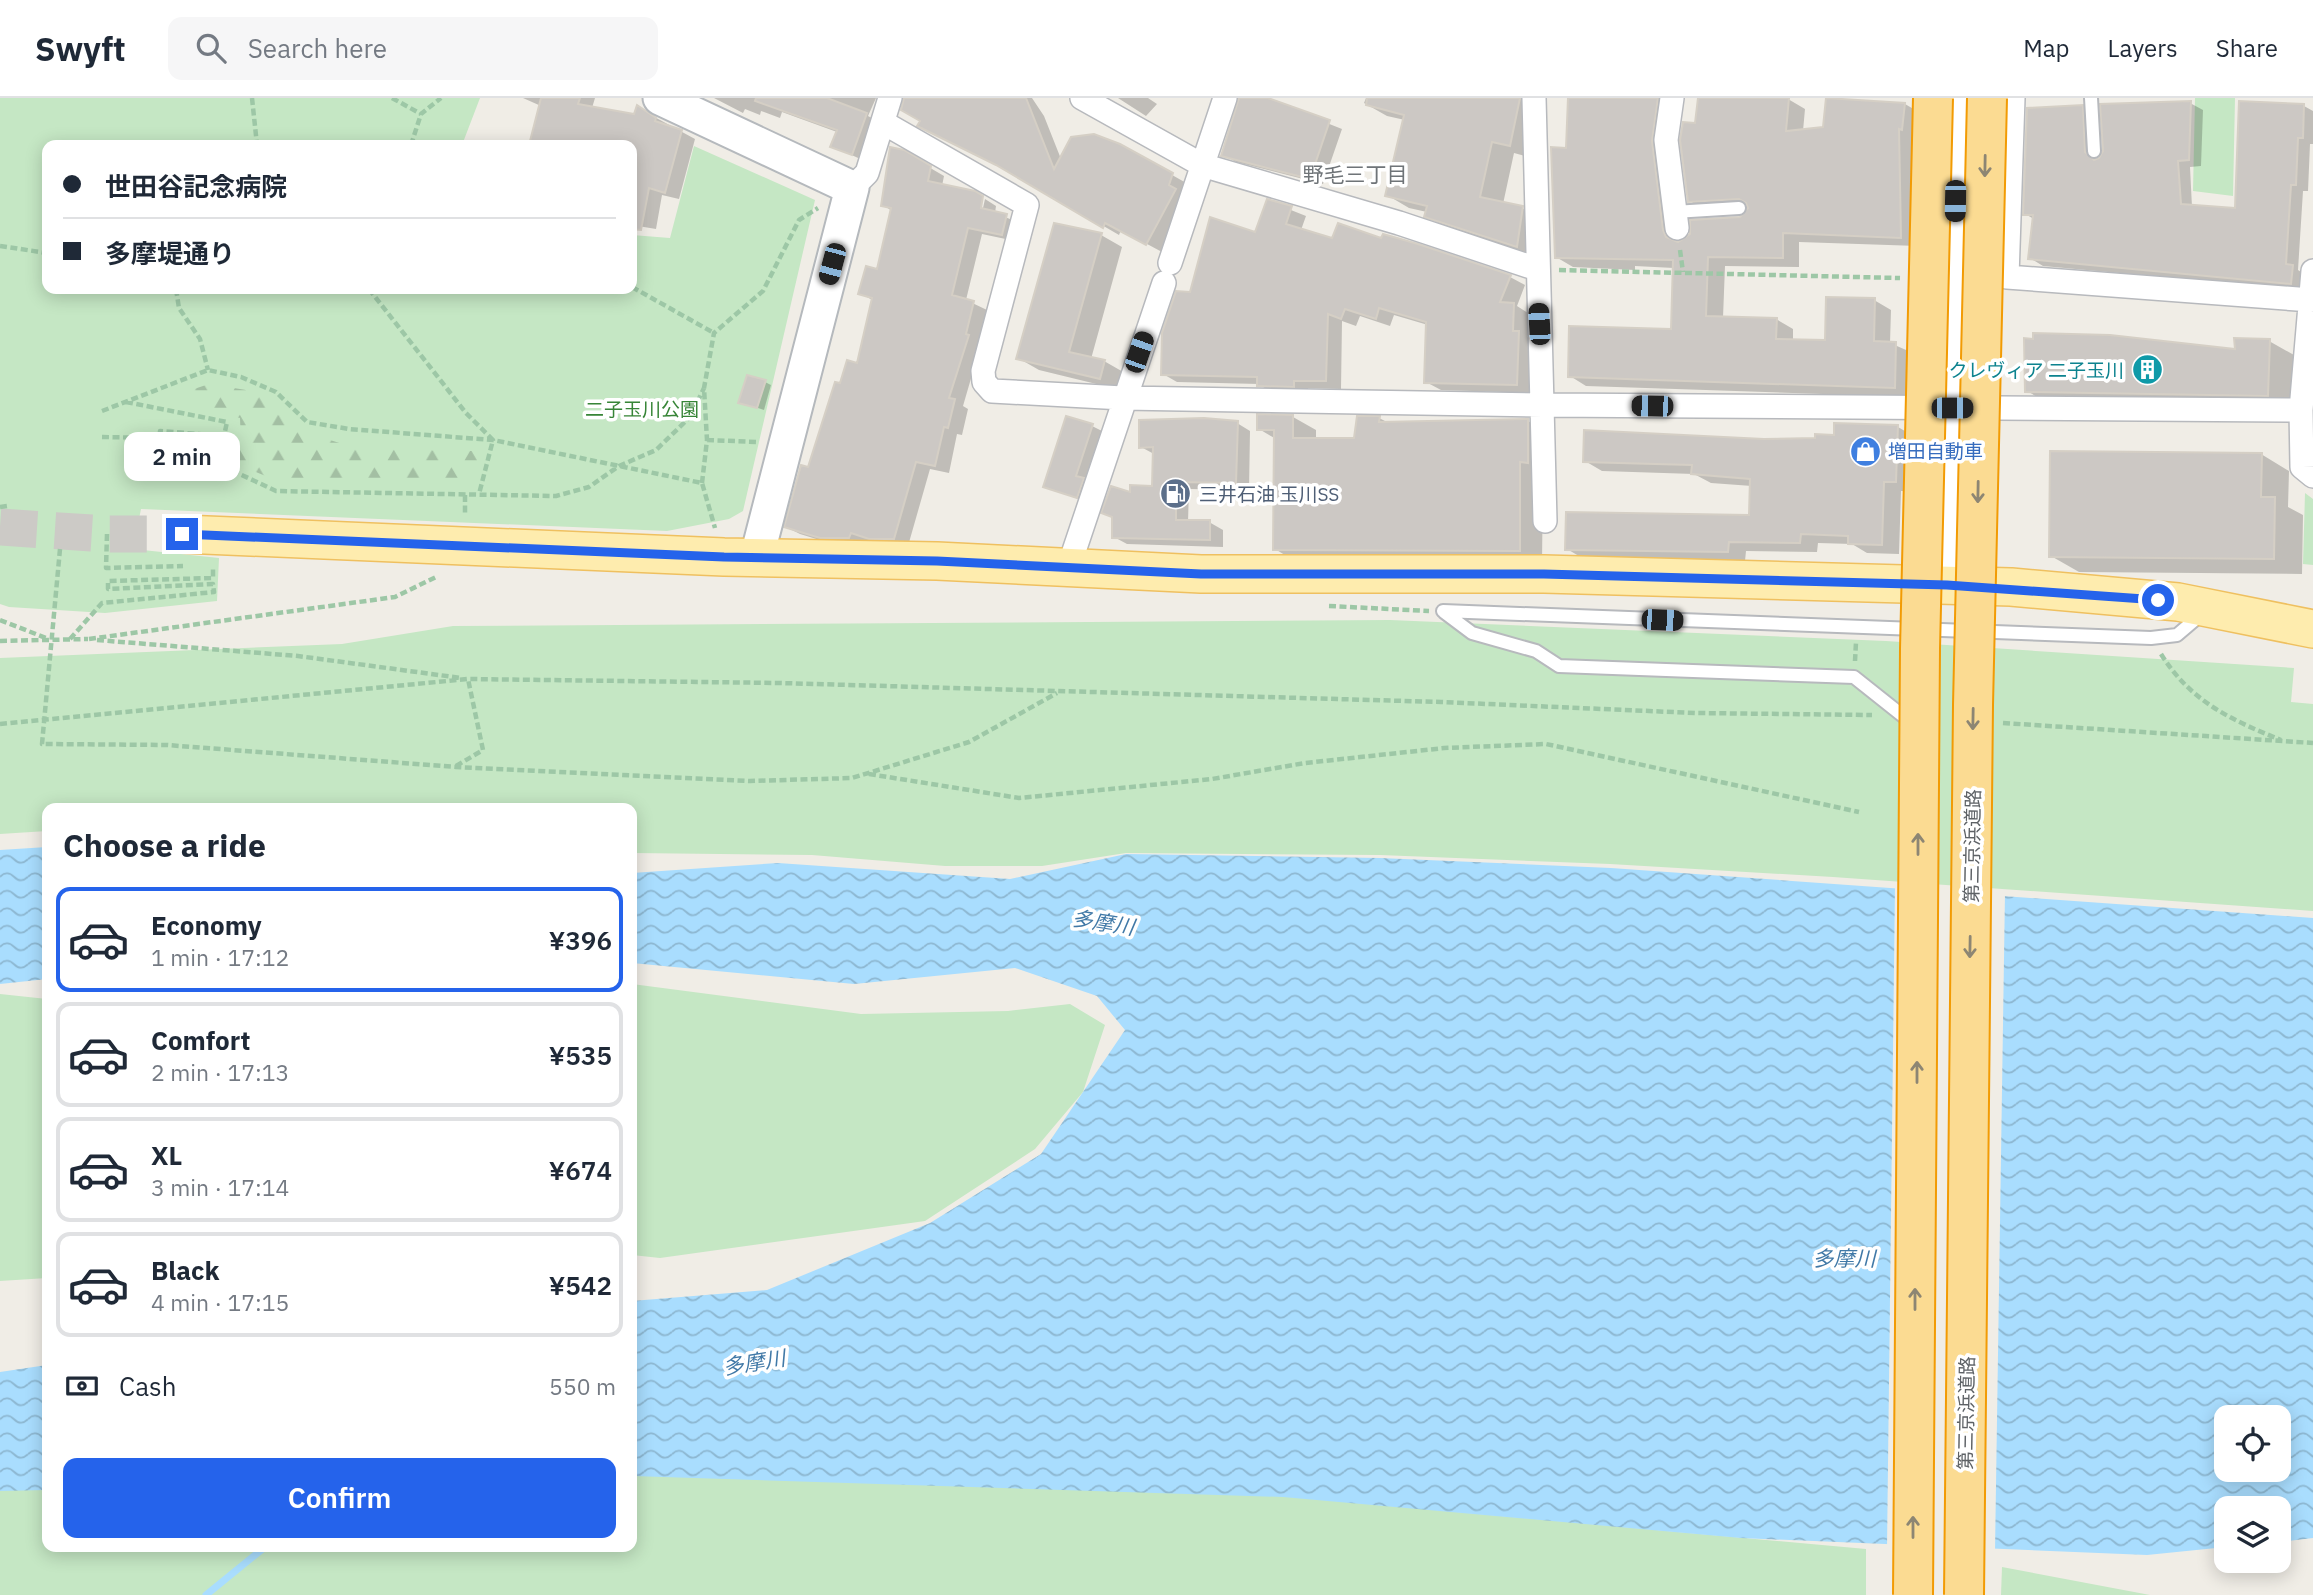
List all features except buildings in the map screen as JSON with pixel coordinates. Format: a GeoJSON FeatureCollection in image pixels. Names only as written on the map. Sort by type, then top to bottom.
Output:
{"type":"FeatureCollection","features":[{"type":"Feature","properties":{"kind":"highway"},"geometry":{"type":"LineString","coordinates":[[1913,1595],[1920,635],[1933,98]]}},
{"type":"Feature","properties":{"kind":"highway","name":"第三京浜道路"},"geometry":{"type":"LineString","coordinates":[[1964,1595],[1973,705],[1987,98]]}},
{"type":"Feature","properties":{"kind":"main road"},"geometry":{"type":"LineString","coordinates":[[185,550],[741,556],[937,561],[1201,574],[1544,574],[1947,585],[2138,597],[2313,629]]}},
{"type":"Feature","properties":{"kind":"street"},"geometry":{"type":"LineString","coordinates":[[660,98],[852,188]]}},
{"type":"Feature","properties":{"kind":"street"},"geometry":{"type":"LineString","coordinates":[[741,556],[784,444],[852,188],[867,173],[890,98]]}},
{"type":"Feature","properties":{"kind":"street"},"geometry":{"type":"LineString","coordinates":[[1083,98],[1202,165],[1399,223],[1537,269]]}},
{"type":"Feature","properties":{"kind":"street"},"geometry":{"type":"LineString","coordinates":[[1068,569],[1225,98]]}},
{"type":"Feature","properties":{"kind":"street"},"geometry":{"type":"LineString","coordinates":[[1534,98],[1545,521]]}},
{"type":"Feature","properties":{"kind":"street"},"geometry":{"type":"LineString","coordinates":[[1672,98],[1666,140],[1676,220]]}},
{"type":"Feature","properties":{"kind":"street"},"geometry":{"type":"LineString","coordinates":[[1947,561],[1952,408],[1955,98]]}},
{"type":"Feature","properties":{"kind":"street"},"geometry":{"type":"LineString","coordinates":[[2013,98],[2007,277],[2311,300]]}},
{"type":"Feature","properties":{"kind":"street"},"geometry":{"type":"LineString","coordinates":[[884,123],[1027,205],[983,371],[984,382],[992,391],[1123,398],[1543,405],[2301,410]]}},
{"type":"Feature","properties":{"kind":"street"},"geometry":{"type":"LineString","coordinates":[[2313,271],[2301,410],[2302,467],[2313,476]]}},
{"type":"Feature","properties":{"kind":"lane"},"geometry":{"type":"LineString","coordinates":[[2091,98],[2094,151]]}},
{"type":"Feature","properties":{"kind":"lane"},"geometry":{"type":"LineString","coordinates":[[1676,220],[1739,208]]}},
{"type":"Feature","properties":{"kind":"lane"},"geometry":{"type":"LineString","coordinates":[[1903,716],[1854,677],[1559,666],[1536,651],[1472,633],[1443,611],[2151,638],[2178,635],[2208,609]]}},
{"type":"Feature","properties":{"kind":"path"},"geometry":{"type":"LineString","coordinates":[[252,98],[256,140]]}},
{"type":"Feature","properties":{"kind":"path"},"geometry":{"type":"LineString","coordinates":[[392,98],[421,114]]}},
{"type":"Feature","properties":{"kind":"path"},"geometry":{"type":"LineString","coordinates":[[413,140],[421,114],[440,98]]}},
{"type":"Feature","properties":{"kind":"path"},"geometry":{"type":"LineString","coordinates":[[741,556],[702,483],[707,440],[704,388],[714,333],[763,291],[799,220],[852,188]]}},
{"type":"Feature","properties":{"kind":"path"},"geometry":{"type":"LineString","coordinates":[[0,246],[42,252]]}},
{"type":"Feature","properties":{"kind":"path"},"geometry":{"type":"LineString","coordinates":[[1537,269],[1954,279]]}},
{"type":"Feature","properties":{"kind":"path"},"geometry":{"type":"LineString","coordinates":[[637,290],[714,333]]}},
{"type":"Feature","properties":{"kind":"path"},"geometry":{"type":"LineString","coordinates":[[177,294],[179,308],[200,339],[208,370]]}},
{"type":"Feature","properties":{"kind":"path"},"geometry":{"type":"LineString","coordinates":[[373,294],[466,413],[494,440]]}},
{"type":"Feature","properties":{"kind":"path"},"geometry":{"type":"LineString","coordinates":[[102,411],[208,370],[242,377],[276,392],[307,422],[494,440],[702,483]]}},
{"type":"Feature","properties":{"kind":"path"},"geometry":{"type":"LineString","coordinates":[[126,402],[227,422],[224,436],[160,431],[159,445],[229,469],[276,491],[556,496],[589,486],[618,466],[656,450],[690,417],[704,388]]}},
{"type":"Feature","properties":{"kind":"path"},"geometry":{"type":"LineString","coordinates":[[102,437],[158,438]]}},
{"type":"Feature","properties":{"kind":"path"},"geometry":{"type":"LineString","coordinates":[[480,494],[494,440]]}},
{"type":"Feature","properties":{"kind":"path"},"geometry":{"type":"LineString","coordinates":[[707,440],[784,444]]}},
{"type":"Feature","properties":{"kind":"path"},"geometry":{"type":"LineString","coordinates":[[465,495],[465,515]]}},
{"type":"Feature","properties":{"kind":"path"},"geometry":{"type":"LineString","coordinates":[[0,507],[7,506]]}},
{"type":"Feature","properties":{"kind":"path"},"geometry":{"type":"LineString","coordinates":[[107,534],[106,568],[185,550]]}},
{"type":"Feature","properties":{"kind":"path"},"geometry":{"type":"LineString","coordinates":[[60,549],[42,744],[167,745],[456,767],[750,781],[852,778],[969,742],[1058,693]]}},
{"type":"Feature","properties":{"kind":"path"},"geometry":{"type":"LineString","coordinates":[[71,639],[102,603],[214,592],[214,584],[108,589],[108,581],[214,578],[215,566],[201,566]]}},
{"type":"Feature","properties":{"kind":"path"},"geometry":{"type":"LineString","coordinates":[[89,639],[395,597],[442,574]]}},
{"type":"Feature","properties":{"kind":"path"},"geometry":{"type":"LineString","coordinates":[[0,620],[51,640]]}},
{"type":"Feature","properties":{"kind":"path"},"geometry":{"type":"LineString","coordinates":[[1854,677],[1857,627]]}},
{"type":"Feature","properties":{"kind":"path"},"geometry":{"type":"LineString","coordinates":[[2151,638],[2177,680],[2230,720],[2286,742]]}},
{"type":"Feature","properties":{"kind":"path"},"geometry":{"type":"LineString","coordinates":[[0,641],[89,639],[298,656],[468,679]]}},
{"type":"Feature","properties":{"kind":"path"},"geometry":{"type":"LineString","coordinates":[[456,767],[483,750],[468,679]]}},
{"type":"Feature","properties":{"kind":"path"},"geometry":{"type":"LineString","coordinates":[[0,724],[468,679],[780,683],[1441,702],[1695,713],[1903,716]]}},
{"type":"Feature","properties":{"kind":"path"},"geometry":{"type":"LineString","coordinates":[[2001,723],[2313,743]]}},
{"type":"Feature","properties":{"kind":"path"},"geometry":{"type":"LineString","coordinates":[[868,773],[1019,798],[1212,779],[1305,763],[1430,749],[1546,744],[1859,812]]}},
{"type":"Feature","properties":{"kind":"green space","name":"二子玉川公園"},"geometry":{"type":"Polygon","coordinates":[[[0,98],[480,98],[464,140],[42,140],[42,294],[637,294],[637,235],[670,238],[694,146],[815,200],[743,511],[729,519],[667,531],[141,509],[133,549],[219,558],[217,601],[105,613],[9,607],[0,604],[0,98]]]}},
{"type":"Feature","properties":{"kind":"green space"},"geometry":{"type":"Polygon","coordinates":[[[2195,98],[2235,98],[2233,196],[2193,191],[2195,98]]]}},
{"type":"Feature","properties":{"kind":"green space"},"geometry":{"type":"Polygon","coordinates":[[[209,384],[246,390],[268,398],[299,430],[358,449],[474,451],[480,467],[465,484],[278,481],[180,441],[241,443],[240,418],[197,407],[187,401],[191,390],[209,384]]]}},
{"type":"Feature","properties":{"kind":"green space"},"geometry":{"type":"Polygon","coordinates":[[[2305,493],[2313,499],[2313,565],[2303,564],[2305,493]]]}},
{"type":"Feature","properties":{"kind":"green space"},"geometry":{"type":"Polygon","coordinates":[[[1390,620],[1886,641],[2294,668],[2291,702],[2313,704],[2313,911],[1833,877],[1610,864],[1380,855],[1126,853],[1042,866],[945,866],[812,855],[637,853],[637,803],[42,803],[42,831],[0,834],[0,658],[342,644],[453,626],[1390,620]]]}},
{"type":"Feature","properties":{"kind":"green space"},"geometry":{"type":"Polygon","coordinates":[[[637,985],[861,1014],[1008,1011],[1070,1004],[1105,1025],[1083,1092],[1035,1149],[925,1221],[660,1258],[637,1256],[637,985]]]}},
{"type":"Feature","properties":{"kind":"green space"},"geometry":{"type":"Polygon","coordinates":[[[0,994],[42,998],[42,1278],[0,1281],[0,994]]]}},
{"type":"Feature","properties":{"kind":"green space"},"geometry":{"type":"Polygon","coordinates":[[[637,1474],[1280,1496],[1866,1549],[1866,1595],[0,1595],[0,1489],[42,1488],[42,1552],[637,1552],[637,1474]]]}},
{"type":"Feature","properties":{"kind":"green space"},"geometry":{"type":"Polygon","coordinates":[[[2002,1567],[2150,1595],[2001,1595],[2002,1567]]]}},
{"type":"Feature","properties":{"kind":"water"},"geometry":{"type":"Polygon","coordinates":[[[42,847],[42,980],[0,984],[0,850],[42,847]]]}},
{"type":"Feature","properties":{"kind":"water","name":"多摩川"},"geometry":{"type":"Polygon","coordinates":[[[1126,854],[1380,858],[1611,868],[2313,918],[2313,1538],[2291,1541],[2291,1496],[2214,1496],[2214,1548],[2147,1555],[1741,1538],[1283,1497],[637,1476],[637,1301],[767,1290],[930,1223],[1041,1154],[1125,1030],[1097,996],[1015,968],[854,984],[637,963],[637,873],[778,863],[1010,879],[1126,854]]]}},
{"type":"Feature","properties":{"kind":"water"},"geometry":{"type":"Polygon","coordinates":[[[42,1366],[42,1490],[0,1491],[0,1372],[42,1366]]]}},
{"type":"Feature","properties":{"kind":"pier"},"geometry":{"type":"Polygon","coordinates":[[[1895,884],[2005,893],[1995,1552],[1887,1548],[1895,884]]]}},
{"type":"Feature","properties":{"kind":"waterway"},"geometry":{"type":"LineString","coordinates":[[206,1595],[259,1552]]}},
{"type":"Feature","properties":{"kind":"tunnel"},"geometry":{"type":"LineString","coordinates":[[0,527],[107,534],[182,534]]}},
{"type":"Feature","properties":{"kind":"place","name":"クレヴィア 二子玉川"},"geometry":{"type":"Point","coordinates":[2147,370]}},
{"type":"Feature","properties":{"kind":"place","name":"増田自動車"},"geometry":{"type":"Point","coordinates":[1865,451]}},
{"type":"Feature","properties":{"kind":"place","name":"三井石油 玉川SS"},"geometry":{"type":"Point","coordinates":[1176,494]}},
{"type":"Feature","properties":{"kind":"district","name":"野毛三丁目"},"geometry":{"type":"Point","coordinates":[1355,175]}},
{"type":"Feature","properties":{"kind":"route"},"geometry":{"type":"LineString","coordinates":[[182,534],[724,557],[937,561],[1201,574],[1544,574],[2011,587],[2158,600]]}}]}
